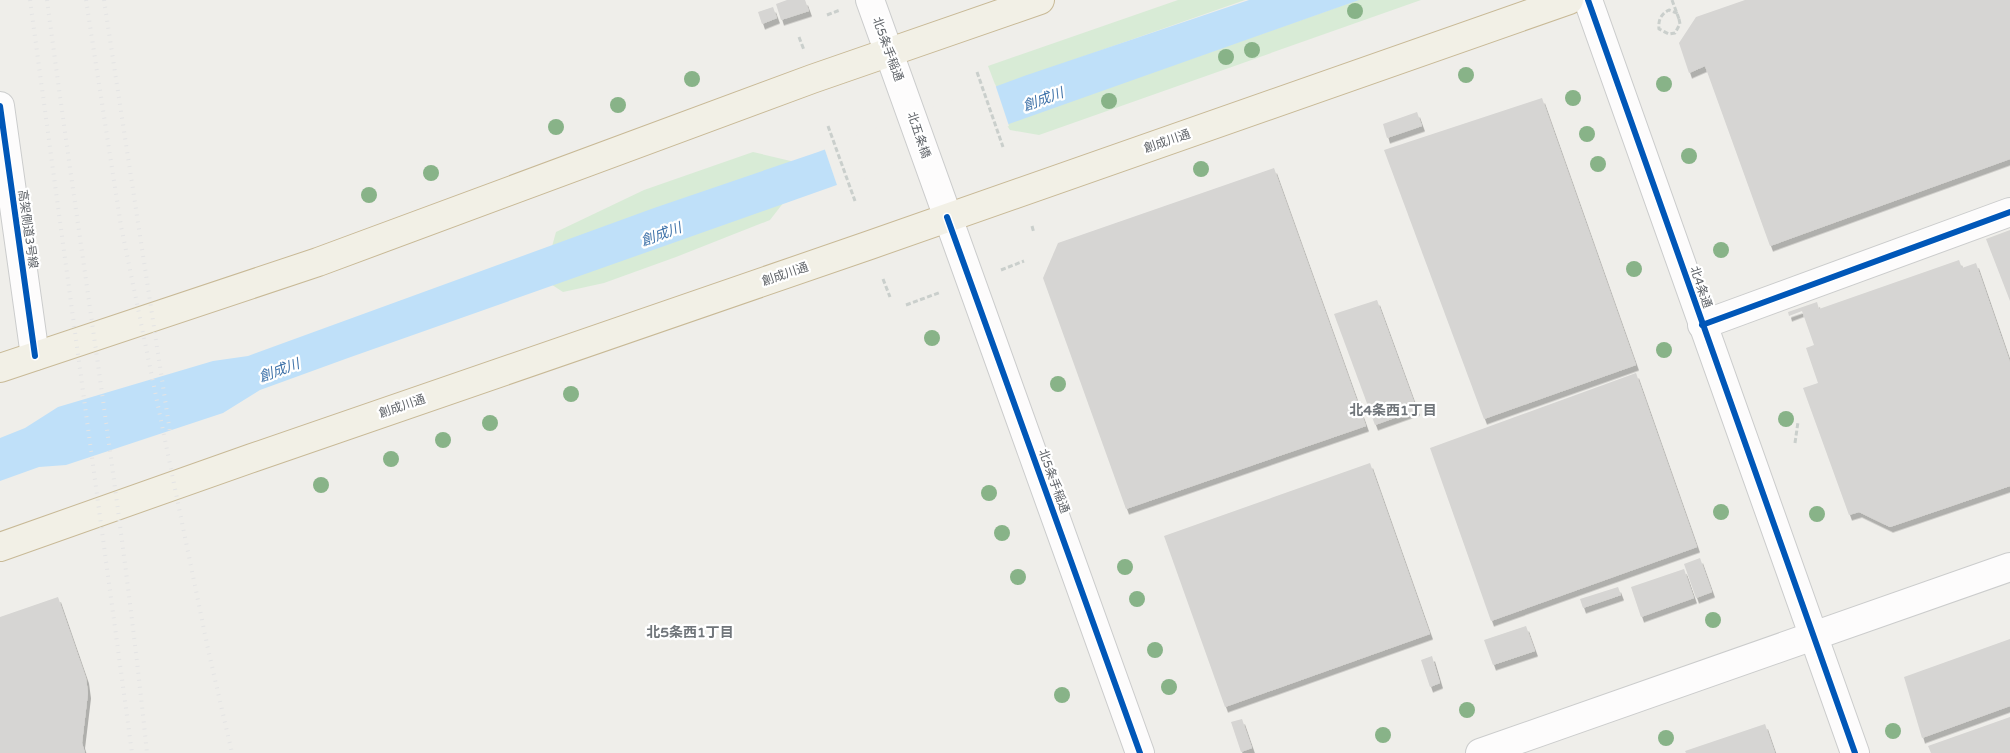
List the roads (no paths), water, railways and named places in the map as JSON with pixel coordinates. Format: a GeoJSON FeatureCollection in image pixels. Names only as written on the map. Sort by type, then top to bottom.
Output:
{"type":"FeatureCollection","features":[{"type":"Feature","properties":{"kind":"highway"},"geometry":{"type":"LineString","coordinates":[[0,368],[318,262],[889,52],[1040,0]]}},
{"type":"Feature","properties":{"kind":"highway","name":"創成川通"},"geometry":{"type":"LineString","coordinates":[[0,546],[1569,0]]}},
{"type":"Feature","properties":{"kind":"street","name":"北5条手稲通"},"geometry":{"type":"LineString","coordinates":[[870,0],[906,98]]}},
{"type":"Feature","properties":{"kind":"street","name":"北4条通"},"geometry":{"type":"LineString","coordinates":[[1588,0],[1702,325],[1856,753]]}},
{"type":"Feature","properties":{"kind":"street","name":"北五条橋"},"geometry":{"type":"LineString","coordinates":[[906,98],[932,173]]}},
{"type":"Feature","properties":{"kind":"street","name":"高架側道3号線"},"geometry":{"type":"LineString","coordinates":[[0,106],[35,356]]}},
{"type":"Feature","properties":{"kind":"street","name":"北5条手稲通"},"geometry":{"type":"LineString","coordinates":[[932,173],[1140,753]]}},
{"type":"Feature","properties":{"kind":"street"},"geometry":{"type":"LineString","coordinates":[[1702,325],[2010,212]]}},
{"type":"Feature","properties":{"kind":"street"},"geometry":{"type":"LineString","coordinates":[[1480,753],[2010,567]]}},
{"type":"Feature","properties":{"kind":"water","name":"創成川"},"geometry":{"type":"Polygon","coordinates":[[[1249,0],[1359,0],[348,358],[260,390],[223,413],[66,465],[39,467],[0,481],[0,438],[25,428],[58,407],[213,361],[248,356],[654,208],[818,152],[1024,76],[1249,0]]]}},
{"type":"Feature","properties":{"kind":"railway"},"geometry":{"type":"LineString","coordinates":[[30,0],[132,753]]}},
{"type":"Feature","properties":{"kind":"railway"},"geometry":{"type":"LineString","coordinates":[[47,0],[113,470],[147,753]]}},
{"type":"Feature","properties":{"kind":"railway"},"geometry":{"type":"LineString","coordinates":[[86,0],[121,226],[208,649],[232,753]]}},
{"type":"Feature","properties":{"kind":"railway"},"geometry":{"type":"LineString","coordinates":[[104,0],[170,432]]}},
{"type":"Feature","properties":{"kind":"district","name":"北4条西1丁目"},"geometry":{"type":"Point","coordinates":[1393,410]}},
{"type":"Feature","properties":{"kind":"district","name":"北5条西1丁目"},"geometry":{"type":"Point","coordinates":[690,632]}}]}
